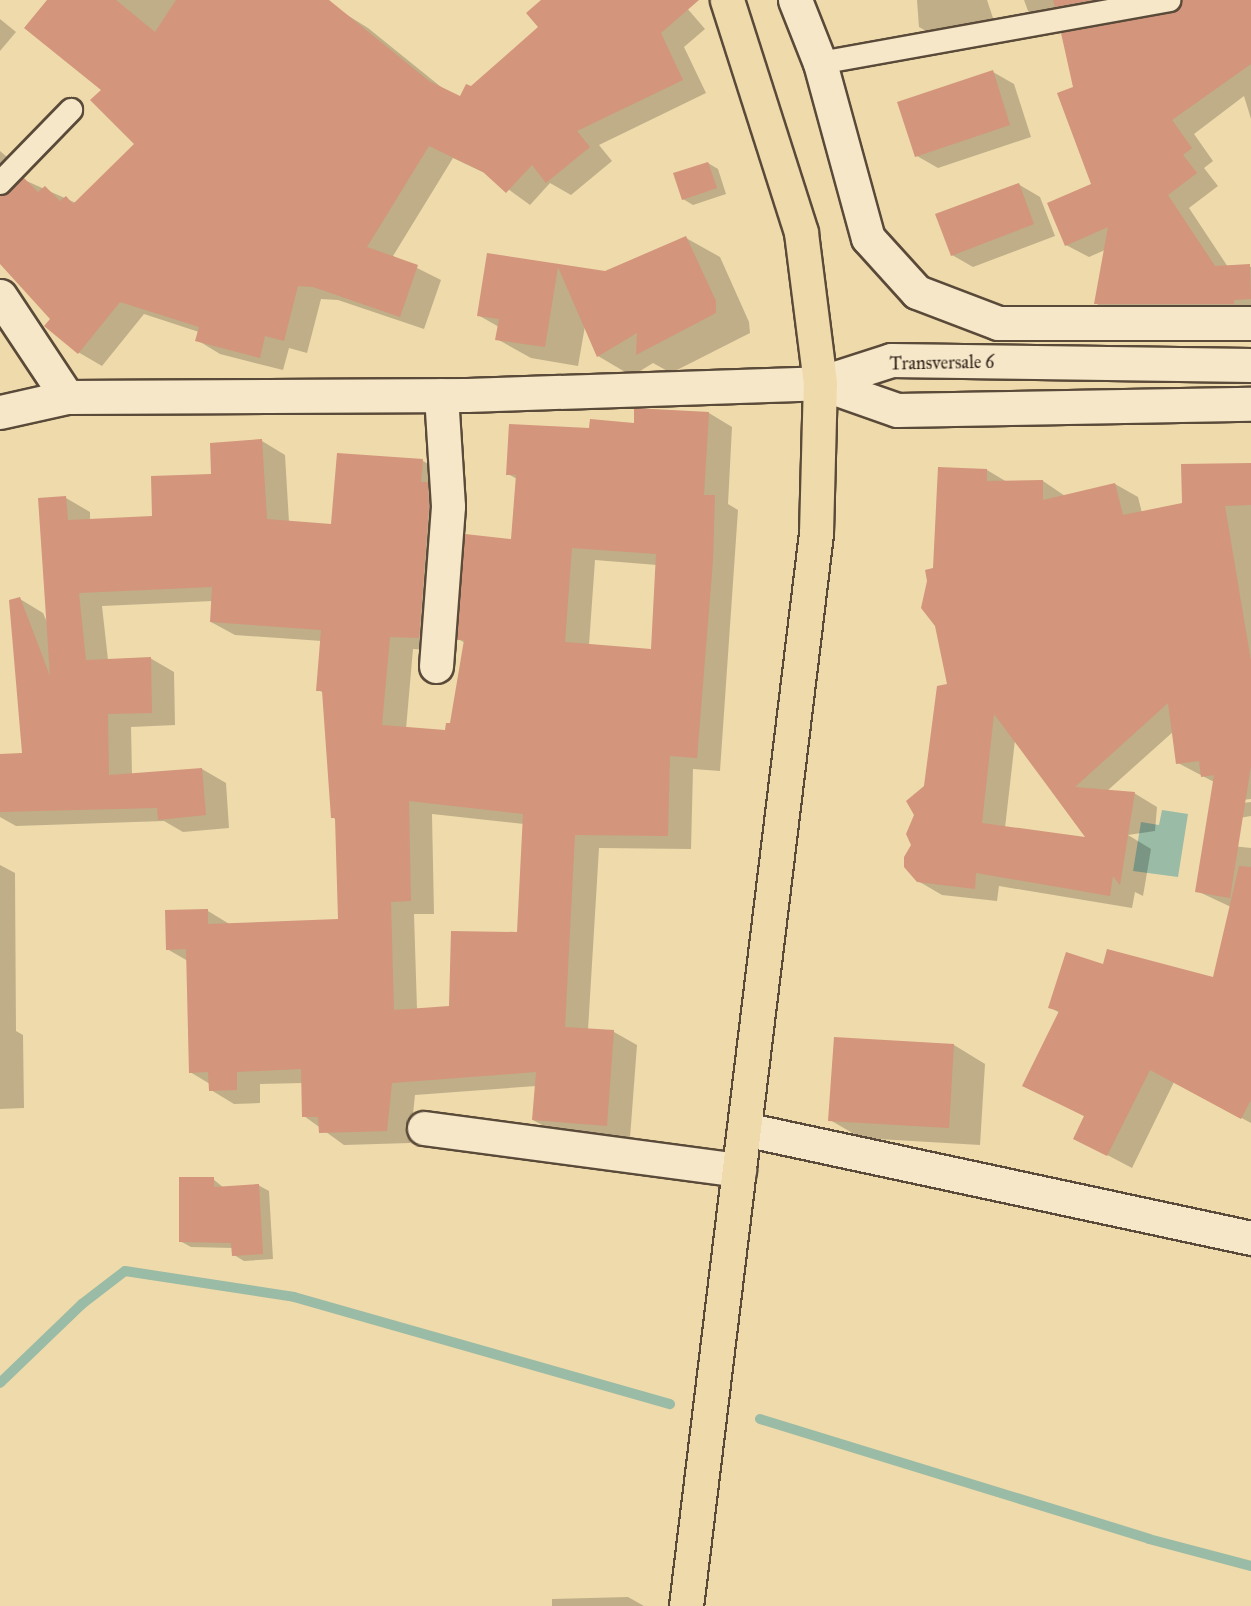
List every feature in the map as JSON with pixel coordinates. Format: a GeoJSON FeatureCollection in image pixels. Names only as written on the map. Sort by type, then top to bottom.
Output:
{"type":"FeatureCollection","features":[{"type":"Feature","properties":{"kind":"main road"},"geometry":{"type":"LineString","coordinates":[[686,1606],[816,533],[820,383],[801,232],[727,0]]}},
{"type":"Feature","properties":{"kind":"street"},"geometry":{"type":"LineString","coordinates":[[795,0],[820,63],[868,238],[917,292],[998,323],[1251,323]]}},
{"type":"Feature","properties":{"kind":"street"},"geometry":{"type":"LineString","coordinates":[[0,296],[67,397]]}},
{"type":"Feature","properties":{"kind":"street","name":"Transversale 6"},"geometry":{"type":"LineString","coordinates":[[820,383],[891,360],[1251,364]]}},
{"type":"Feature","properties":{"kind":"street"},"geometry":{"type":"LineString","coordinates":[[0,412],[67,397],[441,395],[820,383],[897,410],[1251,404]]}},
{"type":"Feature","properties":{"kind":"street"},"geometry":{"type":"LineString","coordinates":[[436,666],[448,507],[441,395]]}},
{"type":"Feature","properties":{"kind":"street"},"geometry":{"type":"LineString","coordinates":[[424,1128],[739,1170]]}},
{"type":"Feature","properties":{"kind":"street"},"geometry":{"type":"LineString","coordinates":[[744,1129],[1251,1238]]}},
{"type":"Feature","properties":{"kind":"lane"},"geometry":{"type":"LineString","coordinates":[[820,63],[1169,0]]}},
{"type":"Feature","properties":{"kind":"lane"},"geometry":{"type":"LineString","coordinates":[[0,183],[71,110]]}},
{"type":"Feature","properties":{"kind":"shaded area"},"geometry":{"type":"Polygon","coordinates":[[[1162,810],[1188,814],[1178,877],[1133,871],[1141,822],[1159,825],[1162,810]]]}},
{"type":"Feature","properties":{"kind":"building"},"geometry":{"type":"Polygon","coordinates":[[[47,0],[116,0],[155,32],[176,0],[329,0],[429,81],[460,96],[466,84],[471,86],[538,27],[526,13],[541,0],[699,0],[661,33],[683,80],[577,131],[590,147],[546,183],[532,165],[506,193],[483,172],[429,146],[367,247],[418,265],[400,317],[313,287],[298,286],[284,341],[265,336],[260,358],[195,341],[199,327],[120,302],[78,354],[44,326],[50,319],[0,264],[0,196],[24,178],[38,192],[45,186],[60,201],[66,196],[73,204],[134,144],[90,100],[101,90],[24,28],[47,0]]]}},
{"type":"Feature","properties":{"kind":"building"},"geometry":{"type":"Polygon","coordinates":[[[1053,0],[1093,0],[1055,7],[1053,0]]]}},
{"type":"Feature","properties":{"kind":"building"},"geometry":{"type":"Polygon","coordinates":[[[1182,0],[1251,0],[1251,64],[1172,120],[1192,148],[1183,155],[1197,173],[1168,195],[1215,266],[1250,264],[1251,299],[1234,300],[1234,304],[1094,304],[1108,227],[1065,246],[1047,203],[1091,184],[1057,93],[1073,87],[1061,33],[1171,13],[1178,10],[1182,0]]]}},
{"type":"Feature","properties":{"kind":"building"},"geometry":{"type":"Polygon","coordinates":[[[993,70],[1010,125],[915,157],[897,102],[993,70]]]}},
{"type":"Feature","properties":{"kind":"building"},"geometry":{"type":"Polygon","coordinates":[[[708,162],[717,188],[682,200],[673,173],[708,162]]]}},
{"type":"Feature","properties":{"kind":"building"},"geometry":{"type":"Polygon","coordinates":[[[1019,183],[1034,224],[951,256],[935,214],[1019,183]]]}},
{"type":"Feature","properties":{"kind":"building"},"geometry":{"type":"Polygon","coordinates":[[[686,236],[716,301],[716,313],[636,355],[637,333],[597,357],[558,267],[545,347],[495,340],[499,319],[477,316],[487,253],[605,271],[686,236]]]}},
{"type":"Feature","properties":{"kind":"building"},"geometry":{"type":"Polygon","coordinates":[[[634,408],[709,412],[704,495],[715,495],[713,561],[697,758],[670,756],[668,836],[575,835],[565,1027],[614,1030],[607,1126],[532,1120],[536,1072],[392,1083],[387,1131],[319,1133],[318,1117],[302,1117],[301,1069],[237,1072],[237,1090],[209,1091],[208,1072],[189,1073],[186,949],[166,950],[165,910],[208,909],[208,924],[338,919],[335,818],[331,818],[322,691],[316,691],[321,630],[210,622],[212,587],[79,593],[86,660],[151,657],[152,713],[108,714],[109,775],[202,768],[206,815],[158,820],[157,808],[0,812],[0,754],[22,753],[9,600],[20,597],[50,676],[38,498],[66,496],[68,520],[152,516],[151,476],[211,474],[210,443],[262,439],[267,519],[331,524],[337,453],[423,459],[421,482],[428,482],[429,506],[419,638],[390,637],[382,725],[445,730],[446,723],[450,723],[464,640],[457,640],[465,534],[511,539],[516,475],[506,475],[509,424],[589,428],[590,419],[634,423],[634,408]],[[572,548],[565,642],[651,649],[656,554],[572,548]],[[409,801],[411,901],[391,902],[394,1010],[449,1006],[451,931],[517,932],[523,814],[409,801]]]}},
{"type":"Feature","properties":{"kind":"building"},"geometry":{"type":"Polygon","coordinates":[[[1251,463],[1251,505],[1225,506],[1251,661],[1251,766],[1230,898],[1195,892],[1214,775],[1201,777],[1199,761],[1176,764],[1168,703],[1075,787],[1135,792],[1120,885],[1113,876],[1110,896],[976,873],[975,889],[917,882],[904,867],[904,857],[911,845],[906,834],[914,815],[906,801],[924,786],[937,686],[947,684],[935,626],[921,608],[927,581],[925,570],[933,568],[938,467],[987,469],[987,481],[1043,480],[1043,500],[1115,483],[1123,515],[1182,503],[1181,464],[1251,463]],[[994,714],[982,823],[1085,837],[994,714]]]}},
{"type":"Feature","properties":{"kind":"building"},"geometry":{"type":"Polygon","coordinates":[[[1239,866],[1251,867],[1251,1100],[1241,1119],[1150,1070],[1107,1156],[1073,1139],[1084,1116],[1022,1086],[1059,1011],[1048,1008],[1066,952],[1103,964],[1107,949],[1213,977],[1239,866]]]}},
{"type":"Feature","properties":{"kind":"building"},"geometry":{"type":"Polygon","coordinates":[[[834,1037],[954,1044],[949,1128],[828,1121],[834,1037]]]}},
{"type":"Feature","properties":{"kind":"building"},"geometry":{"type":"Polygon","coordinates":[[[179,1177],[214,1177],[214,1187],[259,1184],[263,1254],[232,1256],[231,1243],[179,1242],[179,1177]]]}},
{"type":"Feature","properties":{"kind":"waterway"},"geometry":{"type":"LineString","coordinates":[[0,1383],[82,1304],[125,1271],[294,1297],[670,1404]]}},
{"type":"Feature","properties":{"kind":"waterway"},"geometry":{"type":"LineString","coordinates":[[760,1419],[1149,1539],[1251,1566]]}}]}
